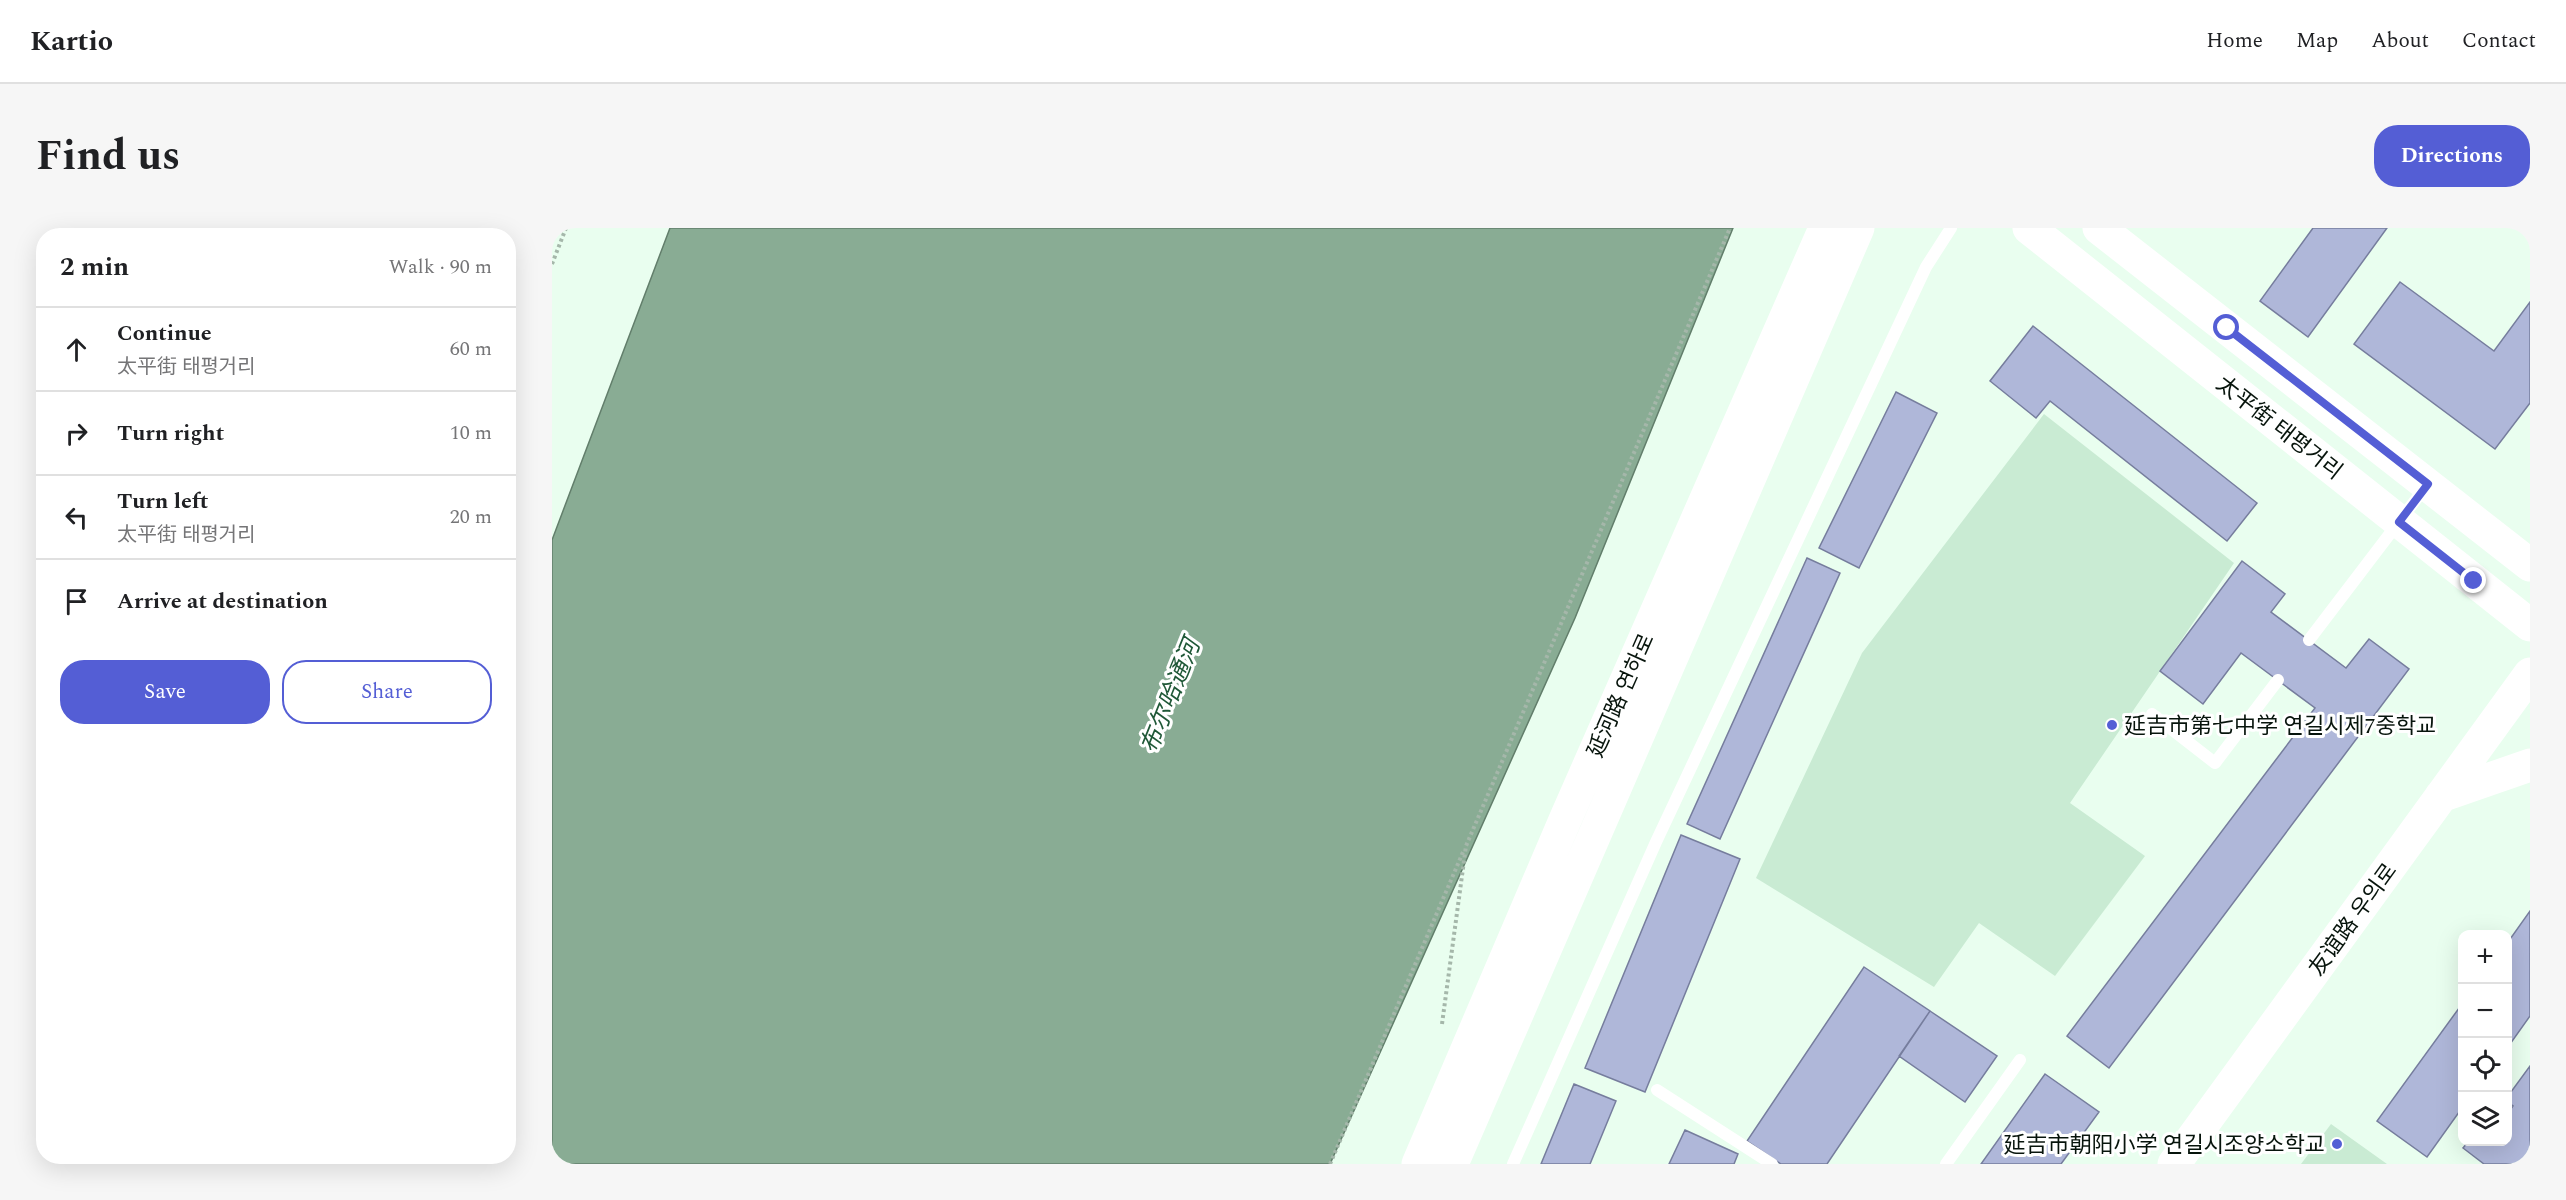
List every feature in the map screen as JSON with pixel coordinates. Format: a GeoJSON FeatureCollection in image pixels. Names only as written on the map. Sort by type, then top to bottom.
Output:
{"type":"FeatureCollection","features":[{"type":"Feature","properties":{"kind":"main road","name":"延河路 연하로"},"geometry":{"type":"LineString","coordinates":[[1418,1164],[1570,809],[1825,228]]}},
{"type":"Feature","properties":{"kind":"main road","name":"延河路 연하로"},"geometry":{"type":"LineString","coordinates":[[1452,1164],[1858,228]]}},
{"type":"Feature","properties":{"kind":"main road","name":"太平街 태평거리"},"geometry":{"type":"LineString","coordinates":[[2029,228],[2530,626]]}},
{"type":"Feature","properties":{"kind":"main road","name":"太平街 태평거리"},"geometry":{"type":"LineString","coordinates":[[2099,228],[2530,565]]}},
{"type":"Feature","properties":{"kind":"main road","name":"友谊路 우의로"},"geometry":{"type":"LineString","coordinates":[[2174,1164],[2530,674]]}},
{"type":"Feature","properties":{"kind":"main road"},"geometry":{"type":"LineString","coordinates":[[2441,796],[2530,765]]}},
{"type":"Feature","properties":{"kind":"lane"},"geometry":{"type":"LineString","coordinates":[[1513,1164],[1656,842],[1926,267],[1951,228]]}},
{"type":"Feature","properties":{"kind":"lane"},"geometry":{"type":"LineString","coordinates":[[2309,640],[2428,484]]}},
{"type":"Feature","properties":{"kind":"lane"},"geometry":{"type":"LineString","coordinates":[[2152,714],[2215,763],[2278,680]]}},
{"type":"Feature","properties":{"kind":"lane"},"geometry":{"type":"LineString","coordinates":[[1946,1164],[2020,1060]]}},
{"type":"Feature","properties":{"kind":"lane"},"geometry":{"type":"LineString","coordinates":[[1657,1090],[1751,1158],[1772,1164]]}},
{"type":"Feature","properties":{"kind":"path"},"geometry":{"type":"LineString","coordinates":[[552,264],[566,228]]}},
{"type":"Feature","properties":{"kind":"path"},"geometry":{"type":"LineString","coordinates":[[1330,1164],[1730,228]]}},
{"type":"Feature","properties":{"kind":"path"},"geometry":{"type":"LineString","coordinates":[[1441,1027],[1466,846]]}},
{"type":"Feature","properties":{"kind":"shaded area"},"geometry":{"type":"Polygon","coordinates":[[[2044,414],[2234,563],[2070,803],[2145,856],[2055,976],[1979,923],[1934,987],[1756,878],[1862,653],[2044,414]]]}},
{"type":"Feature","properties":{"kind":"shaded area","name":"延吉市朝阳小学 연길시조양소학교"},"geometry":{"type":"Polygon","coordinates":[[[2331,1124],[2387,1164],[2301,1164],[2331,1124]]]}},
{"type":"Feature","properties":{"kind":"water","name":"布尔哈通河"},"geometry":{"type":"Polygon","coordinates":[[[670,228],[1733,228],[1575,618],[1330,1164],[552,1164],[552,540],[670,228]]]}},
{"type":"Feature","properties":{"kind":"building"},"geometry":{"type":"Polygon","coordinates":[[[2313,228],[2387,228],[2308,337],[2260,301],[2313,228]]]}},
{"type":"Feature","properties":{"kind":"building"},"geometry":{"type":"Polygon","coordinates":[[[2400,282],[2494,351],[2530,302],[2530,403],[2495,449],[2354,344],[2400,282]]]}},
{"type":"Feature","properties":{"kind":"building"},"geometry":{"type":"Polygon","coordinates":[[[2033,326],[2257,503],[2227,541],[2050,401],[2036,418],[1990,381],[2033,326]]]}},
{"type":"Feature","properties":{"kind":"building"},"geometry":{"type":"Polygon","coordinates":[[[1896,392],[1937,413],[1859,568],[1819,548],[1896,392]]]}},
{"type":"Feature","properties":{"kind":"building"},"geometry":{"type":"Polygon","coordinates":[[[1807,558],[1840,573],[1720,839],[1687,824],[1807,558]]]}},
{"type":"Feature","properties":{"kind":"building"},"geometry":{"type":"Polygon","coordinates":[[[2242,561],[2285,594],[2271,612],[2346,668],[2369,639],[2409,669],[2109,1068],[2067,1036],[2315,708],[2241,653],[2203,704],[2160,671],[2242,561]]]}},
{"type":"Feature","properties":{"kind":"building"},"geometry":{"type":"Polygon","coordinates":[[[1681,835],[1740,859],[1645,1092],[1585,1068],[1681,835]]]}},
{"type":"Feature","properties":{"kind":"building"},"geometry":{"type":"Polygon","coordinates":[[[2530,911],[2530,1016],[2512,1041],[2512,984],[2512,936],[2530,911]]]}},
{"type":"Feature","properties":{"kind":"building"},"geometry":{"type":"Polygon","coordinates":[[[1864,967],[1930,1011],[1827,1164],[1781,1164],[1747,1141],[1864,967]]]}},
{"type":"Feature","properties":{"kind":"building"},"geometry":{"type":"Polygon","coordinates":[[[2458,1010],[2458,1114],[2427,1157],[2377,1121],[2458,1010]]]}},
{"type":"Feature","properties":{"kind":"building"},"geometry":{"type":"Polygon","coordinates":[[[1930,1011],[1997,1056],[1965,1102],[1899,1056],[1930,1011]]]}},
{"type":"Feature","properties":{"kind":"building"},"geometry":{"type":"Polygon","coordinates":[[[2530,1066],[2530,1164],[2484,1164],[2463,1148],[2465,1146],[2512,1146],[2512,1091],[2530,1066]]]}},
{"type":"Feature","properties":{"kind":"building"},"geometry":{"type":"Polygon","coordinates":[[[2045,1074],[2099,1112],[2061,1164],[1981,1164],[2045,1074]]]}},
{"type":"Feature","properties":{"kind":"building"},"geometry":{"type":"Polygon","coordinates":[[[1574,1084],[1616,1101],[1590,1164],[1541,1164],[1574,1084]]]}},
{"type":"Feature","properties":{"kind":"building"},"geometry":{"type":"Polygon","coordinates":[[[1685,1130],[1738,1154],[1734,1164],[1669,1164],[1685,1130]]]}},
{"type":"Feature","properties":{"kind":"place","name":"延吉市第七中学 연길시제7중학교"},"geometry":{"type":"Point","coordinates":[2112,725]}},
{"type":"Feature","properties":{"kind":"place","name":"延吉市朝阳小学 연길시조양소학교"},"geometry":{"type":"Point","coordinates":[2337,1144]}},
{"type":"Feature","properties":{"kind":"route"},"geometry":{"type":"LineString","coordinates":[[2227,328],[2428,484],[2399,522],[2474,581]]}}]}
